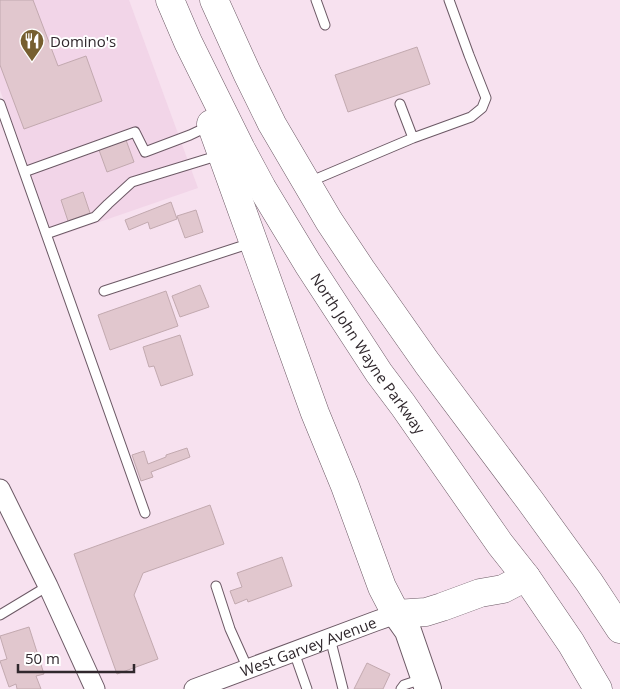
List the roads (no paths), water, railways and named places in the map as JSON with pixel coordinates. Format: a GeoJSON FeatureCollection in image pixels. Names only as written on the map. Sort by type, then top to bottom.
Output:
{"type":"FeatureCollection","features":[{"type":"Feature","properties":{"kind":"highway"},"geometry":{"type":"LineString","coordinates":[[156,0],[212,125],[232,152],[290,187],[306,183]]}},
{"type":"Feature","properties":{"kind":"highway","name":"North John Wayne Parkway"},"geometry":{"type":"LineString","coordinates":[[170,0],[232,152],[262,188],[308,264],[379,372],[500,544],[526,576],[598,689]]}},
{"type":"Feature","properties":{"kind":"highway"},"geometry":{"type":"LineString","coordinates":[[214,0],[272,124],[329,221],[427,362],[560,542],[619,626]]}},
{"type":"Feature","properties":{"kind":"highway"},"geometry":{"type":"LineString","coordinates":[[232,152],[254,243],[315,413],[345,486],[382,587],[396,614],[426,612],[480,593],[503,589],[526,576]]}},
{"type":"Feature","properties":{"kind":"main road"},"geometry":{"type":"LineString","coordinates":[[396,614],[408,631],[426,684]]}},
{"type":"Feature","properties":{"kind":"street"},"geometry":{"type":"LineString","coordinates":[[0,489],[48,586],[95,689]]}},
{"type":"Feature","properties":{"kind":"street","name":"West Garvey Avenue"},"geometry":{"type":"LineString","coordinates":[[194,689],[396,614]]}},
{"type":"Feature","properties":{"kind":"lane"},"geometry":{"type":"LineString","coordinates":[[316,0],[325,25]]}},
{"type":"Feature","properties":{"kind":"lane"},"geometry":{"type":"LineString","coordinates":[[306,183],[413,138],[471,117],[482,108],[486,98],[450,0]]}},
{"type":"Feature","properties":{"kind":"lane"},"geometry":{"type":"LineString","coordinates":[[0,104],[145,513]]}},
{"type":"Feature","properties":{"kind":"lane"},"geometry":{"type":"LineString","coordinates":[[400,104],[413,138]]}},
{"type":"Feature","properties":{"kind":"lane"},"geometry":{"type":"LineString","coordinates":[[24,172],[135,132],[145,152],[212,125]]}},
{"type":"Feature","properties":{"kind":"lane"},"geometry":{"type":"LineString","coordinates":[[46,234],[95,217],[132,182],[232,152]]}},
{"type":"Feature","properties":{"kind":"lane"},"geometry":{"type":"LineString","coordinates":[[104,291],[254,243]]}},
{"type":"Feature","properties":{"kind":"lane"},"geometry":{"type":"LineString","coordinates":[[0,615],[48,586]]}},
{"type":"Feature","properties":{"kind":"lane"},"geometry":{"type":"LineString","coordinates":[[216,586],[230,629],[248,669]]}},
{"type":"Feature","properties":{"kind":"lane"},"geometry":{"type":"LineString","coordinates":[[330,638],[343,689]]}},
{"type":"Feature","properties":{"kind":"lane"},"geometry":{"type":"LineString","coordinates":[[294,652],[306,689]]}},
{"type":"Feature","properties":{"kind":"lane"},"geometry":{"type":"LineString","coordinates":[[401,689],[404,685],[426,684]]}},
{"type":"Feature","properties":{"kind":"place","name":"Domino's"},"geometry":{"type":"Point","coordinates":[32,62]}}]}
